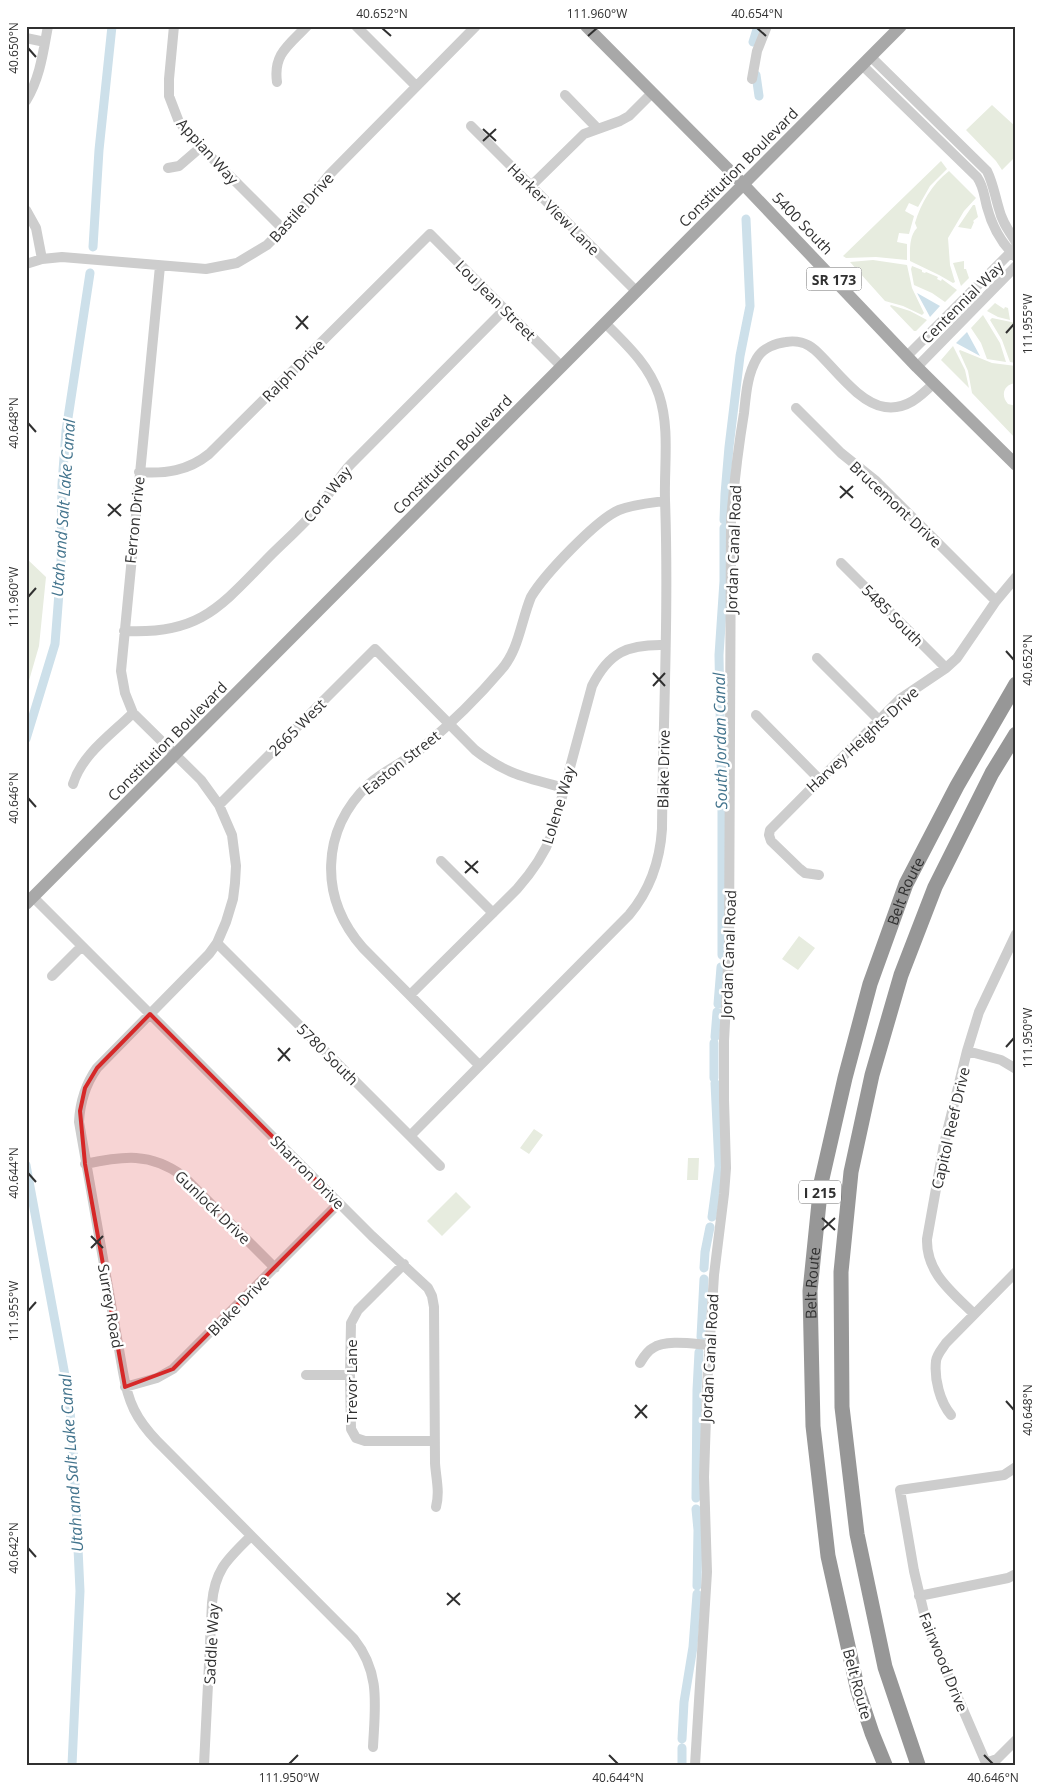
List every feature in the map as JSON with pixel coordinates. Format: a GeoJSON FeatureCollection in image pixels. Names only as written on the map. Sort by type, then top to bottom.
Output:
{"type":"FeatureCollection","features":[{"type":"Feature","properties":{"kind":"highway","name":"Belt Route"},"geometry":{"type":"LineString","coordinates":[[885,1765],[858,1691],[828,1556],[813,1426],[810,1291],[821,1183],[844,1078],[870,984],[906,884],[956,786],[1016,684]]}},
{"type":"Feature","properties":{"kind":"highway","name":"Belt Route"},"geometry":{"type":"LineString","coordinates":[[918,1765],[885,1667],[857,1534],[842,1407],[841,1272],[851,1172],[872,1075],[901,974],[935,887],[992,773],[1016,734]]}},
{"type":"Feature","properties":{"kind":"highway"},"geometry":{"type":"LineString","coordinates":[[872,1733],[877,1765]]}},
{"type":"Feature","properties":{"kind":"main road","name":"5400 South"},"geometry":{"type":"LineString","coordinates":[[586,26],[743,184],[917,367],[1016,465]]}},
{"type":"Feature","properties":{"kind":"main road","name":"Constitution Boulevard"},"geometry":{"type":"LineString","coordinates":[[30,901],[901,26]]}},
{"type":"Feature","properties":{"kind":"street"},"geometry":{"type":"LineString","coordinates":[[26,101],[40,70],[48,26]]}},
{"type":"Feature","properties":{"kind":"street","name":"Appian Way"},"geometry":{"type":"LineString","coordinates":[[174,26],[169,96],[179,122],[201,147],[284,230]]}},
{"type":"Feature","properties":{"kind":"street"},"geometry":{"type":"LineString","coordinates":[[277,82],[278,58],[281,52],[307,26]]}},
{"type":"Feature","properties":{"kind":"street"},"geometry":{"type":"LineString","coordinates":[[356,26],[416,86]]}},
{"type":"Feature","properties":{"kind":"street","name":"Bastile Drive"},"geometry":{"type":"LineString","coordinates":[[26,264],[42,258],[76,257],[206,269],[237,263],[267,245],[284,230],[330,174],[476,26]]}},
{"type":"Feature","properties":{"kind":"street"},"geometry":{"type":"LineString","coordinates":[[752,80],[757,51],[766,26]]}},
{"type":"Feature","properties":{"kind":"street"},"geometry":{"type":"LineString","coordinates":[[26,38],[45,42]]}},
{"type":"Feature","properties":{"kind":"street"},"geometry":{"type":"LineString","coordinates":[[867,61],[987,170],[1004,223],[1016,242]]}},
{"type":"Feature","properties":{"kind":"street"},"geometry":{"type":"LineString","coordinates":[[867,61],[977,177],[981,183],[986,206],[993,224],[1014,252]]}},
{"type":"Feature","properties":{"kind":"street"},"geometry":{"type":"LineString","coordinates":[[531,186],[579,138],[597,128],[612,124],[629,116],[652,93]]}},
{"type":"Feature","properties":{"kind":"street"},"geometry":{"type":"LineString","coordinates":[[565,95],[597,128]]}},
{"type":"Feature","properties":{"kind":"street","name":"Harker View Lane"},"geometry":{"type":"LineString","coordinates":[[471,126],[637,292]]}},
{"type":"Feature","properties":{"kind":"street"},"geometry":{"type":"LineString","coordinates":[[168,168],[179,166],[201,147]]}},
{"type":"Feature","properties":{"kind":"street"},"geometry":{"type":"LineString","coordinates":[[26,210],[36,228],[42,258]]}},
{"type":"Feature","properties":{"kind":"street","name":"Lou Jean Street"},"geometry":{"type":"LineString","coordinates":[[430,234],[562,367]]}},
{"type":"Feature","properties":{"kind":"street","name":"Ralph Drive"},"geometry":{"type":"LineString","coordinates":[[139,472],[175,471],[197,463],[209,454],[430,234]]}},
{"type":"Feature","properties":{"kind":"street","name":"Centennial Way"},"geometry":{"type":"LineString","coordinates":[[908,356],[1014,252]]}},
{"type":"Feature","properties":{"kind":"street","name":"Ferron Drive"},"geometry":{"type":"LineString","coordinates":[[160,266],[121,671],[125,693],[133,713],[175,755]]}},
{"type":"Feature","properties":{"kind":"street","name":"Centennial Way"},"geometry":{"type":"LineString","coordinates":[[917,367],[1016,266]]}},
{"type":"Feature","properties":{"kind":"street","name":"Cora Way"},"geometry":{"type":"LineString","coordinates":[[124,631],[150,632],[180,627],[202,617],[224,602],[318,508],[337,479],[351,464],[505,308]]}},
{"type":"Feature","properties":{"kind":"street","name":"Blake Drive"},"geometry":{"type":"LineString","coordinates":[[410,1136],[629,915],[641,900],[654,873],[659,857],[662,829],[665,644],[665,427],[660,397],[651,376],[638,357],[605,323]]}},
{"type":"Feature","properties":{"kind":"street","name":"Jordan Canal Road"},"geometry":{"type":"LineString","coordinates":[[695,1765],[706,1572],[704,1472],[714,1267],[726,1168],[724,1041],[729,948],[731,525],[748,382],[758,356],[773,345],[792,341],[804,343],[813,348],[857,391],[875,405],[894,408],[904,406],[921,396],[934,383]]}},
{"type":"Feature","properties":{"kind":"street","name":"Brucemont Drive"},"geometry":{"type":"LineString","coordinates":[[796,408],[841,452],[876,481],[996,601]]}},
{"type":"Feature","properties":{"kind":"street","name":"Easton Street"},"geometry":{"type":"LineString","coordinates":[[480,1065],[363,948],[350,932],[337,906],[333,890],[331,860],[334,842],[340,825],[358,797],[376,779],[421,749],[508,662],[517,642],[531,597],[555,567],[595,527],[617,510],[631,505],[665,501]]}},
{"type":"Feature","properties":{"kind":"street","name":"5485 South"},"geometry":{"type":"LineString","coordinates":[[841,563],[946,668]]}},
{"type":"Feature","properties":{"kind":"street","name":"Harvey Heights Drive"},"geometry":{"type":"LineString","coordinates":[[819,875],[800,869],[771,841],[768,835],[774,825],[906,694],[946,668],[957,658],[996,601],[1016,577]]}},
{"type":"Feature","properties":{"kind":"street","name":"Lolene Way"},"geometry":{"type":"LineString","coordinates":[[410,995],[531,874],[543,854],[552,834],[592,686],[598,674],[612,657],[627,649],[634,646],[665,644]]}},
{"type":"Feature","properties":{"kind":"street","name":"2665 West"},"geometry":{"type":"LineString","coordinates":[[219,805],[375,649],[449,723]]}},
{"type":"Feature","properties":{"kind":"street"},"geometry":{"type":"LineString","coordinates":[[817,658],[879,720]]}},
{"type":"Feature","properties":{"kind":"street"},"geometry":{"type":"LineString","coordinates":[[73,784],[76,773],[83,762],[133,713]]}},
{"type":"Feature","properties":{"kind":"street"},"geometry":{"type":"LineString","coordinates":[[756,715],[819,779]]}},
{"type":"Feature","properties":{"kind":"street"},"geometry":{"type":"LineString","coordinates":[[449,723],[475,750],[498,766],[529,779],[565,788]]}},
{"type":"Feature","properties":{"kind":"street","name":"Surrey Road"},"geometry":{"type":"LineString","coordinates":[[175,755],[200,780],[219,805],[232,835],[236,866],[233,899],[217,943],[201,963],[104,1060],[91,1077],[82,1100],[79,1122],[85,1164],[126,1387],[136,1416],[146,1429],[362,1648],[372,1672],[375,1686],[373,1747]]}},
{"type":"Feature","properties":{"kind":"street"},"geometry":{"type":"LineString","coordinates":[[441,861],[493,913]]}},
{"type":"Feature","properties":{"kind":"street","name":"Sharron Drive"},"geometry":{"type":"LineString","coordinates":[[30,901],[82,946],[339,1203],[428,1288],[433,1300],[434,1441],[438,1486],[436,1507]]}},
{"type":"Feature","properties":{"kind":"street","name":"Capitol Reef Drive"},"geometry":{"type":"LineString","coordinates":[[974,1314],[938,1277],[929,1261],[927,1246],[944,1144],[968,1051],[980,1012],[1016,934]]}},
{"type":"Feature","properties":{"kind":"street","name":"5780 South"},"geometry":{"type":"LineString","coordinates":[[217,943],[440,1166]]}},
{"type":"Feature","properties":{"kind":"street"},"geometry":{"type":"LineString","coordinates":[[52,976],[82,946]]}},
{"type":"Feature","properties":{"kind":"street"},"geometry":{"type":"LineString","coordinates":[[968,1051],[1001,1060],[1016,1070]]}},
{"type":"Feature","properties":{"kind":"street","name":"Gunlock Drive"},"geometry":{"type":"LineString","coordinates":[[85,1164],[119,1157],[141,1157],[174,1169],[275,1268]]}},
{"type":"Feature","properties":{"kind":"street","name":"Blake Drive"},"geometry":{"type":"LineString","coordinates":[[126,1387],[157,1378],[173,1369],[339,1203]]}},
{"type":"Feature","properties":{"kind":"street","name":"Trevor Lane"},"geometry":{"type":"LineString","coordinates":[[404,1264],[358,1310],[353,1319],[351,1328],[350,1376],[351,1429],[356,1438],[365,1441],[434,1441]]}},
{"type":"Feature","properties":{"kind":"street"},"geometry":{"type":"LineString","coordinates":[[952,1416],[941,1400],[936,1361],[941,1350],[1016,1272]]}},
{"type":"Feature","properties":{"kind":"street"},"geometry":{"type":"LineString","coordinates":[[640,1364],[649,1350],[659,1345],[668,1343],[710,1345]]}},
{"type":"Feature","properties":{"kind":"street"},"geometry":{"type":"LineString","coordinates":[[306,1376],[350,1376]]}},
{"type":"Feature","properties":{"kind":"street","name":"Fairwood Drive"},"geometry":{"type":"LineString","coordinates":[[1014,1472],[900,1490],[919,1596],[927,1626],[986,1763],[997,1759],[1016,1740]]}},
{"type":"Feature","properties":{"kind":"street","name":"Saddle Way"},"geometry":{"type":"LineString","coordinates":[[204,1765],[212,1604],[215,1583],[225,1563],[251,1536]]}},
{"type":"Feature","properties":{"kind":"street"},"geometry":{"type":"LineString","coordinates":[[919,1596],[1008,1578],[1016,1574]]}},
{"type":"Feature","properties":{"kind":"highlighted area"},"geometry":{"type":"Polygon","coordinates":[[[150,1014],[339,1203],[173,1369],[125,1387],[85,1164],[80,1111],[85,1088],[97,1068],[150,1014]]]}},
{"type":"Feature","properties":{"kind":"shaded area"},"geometry":{"type":"Polygon","coordinates":[[[992,105],[1016,127],[1016,156],[1002,170],[996,161],[966,130],[992,105]]]}},
{"type":"Feature","properties":{"kind":"shaded area"},"geometry":{"type":"Polygon","coordinates":[[[941,161],[947,169],[930,186],[918,207],[909,203],[905,211],[914,216],[909,234],[899,233],[897,242],[907,244],[907,260],[876,257],[846,258],[843,256],[941,161]]]}},
{"type":"Feature","properties":{"kind":"shaded area"},"geometry":{"type":"Polygon","coordinates":[[[949,171],[976,198],[964,211],[948,238],[950,265],[955,282],[953,283],[910,261],[911,239],[917,228],[915,223],[920,208],[932,188],[949,171]]]}},
{"type":"Feature","properties":{"kind":"shaded area"},"geometry":{"type":"Polygon","coordinates":[[[973,205],[975,205],[978,217],[973,221],[971,229],[958,227],[973,205]]]}},
{"type":"Feature","properties":{"kind":"shaded area"},"geometry":{"type":"Polygon","coordinates":[[[873,260],[907,265],[912,288],[924,313],[922,315],[903,306],[885,301],[850,262],[873,260]]]}},
{"type":"Feature","properties":{"kind":"shaded area"},"geometry":{"type":"Polygon","coordinates":[[[964,261],[964,269],[966,269],[969,278],[961,286],[953,263],[964,261]]]}},
{"type":"Feature","properties":{"kind":"shaded area"},"geometry":{"type":"Polygon","coordinates":[[[912,266],[922,270],[922,272],[938,277],[937,279],[941,281],[942,279],[957,290],[945,302],[932,293],[914,285],[912,266]]]}},
{"type":"Feature","properties":{"kind":"shaded area"},"geometry":{"type":"Polygon","coordinates":[[[995,303],[1004,309],[1005,307],[1008,308],[1010,320],[998,317],[987,311],[995,303]]]}},
{"type":"Feature","properties":{"kind":"shaded area"},"geometry":{"type":"Polygon","coordinates":[[[891,305],[910,311],[927,320],[914,331],[891,305]]]}},
{"type":"Feature","properties":{"kind":"shaded area"},"geometry":{"type":"Polygon","coordinates":[[[983,315],[1000,343],[1006,362],[987,359],[981,343],[971,328],[983,315]]]}},
{"type":"Feature","properties":{"kind":"shaded area"},"geometry":{"type":"Polygon","coordinates":[[[992,318],[1016,323],[1016,363],[1010,362],[1002,340],[990,320],[992,318]]]}},
{"type":"Feature","properties":{"kind":"shaded area"},"geometry":{"type":"Polygon","coordinates":[[[953,346],[965,370],[969,388],[941,360],[953,346]]]}},
{"type":"Feature","properties":{"kind":"shaded area"},"geometry":{"type":"Polygon","coordinates":[[[960,350],[992,363],[1016,366],[1016,383],[1009,385],[1004,390],[1004,397],[1008,404],[1016,406],[1016,439],[972,393],[968,371],[960,350]]]}},
{"type":"Feature","properties":{"kind":"shaded area"},"geometry":{"type":"Polygon","coordinates":[[[26,558],[46,577],[39,646],[26,691],[26,558]]]}},
{"type":"Feature","properties":{"kind":"shaded area"},"geometry":{"type":"Polygon","coordinates":[[[799,936],[815,948],[798,970],[782,959],[799,936]]]}},
{"type":"Feature","properties":{"kind":"shaded area"},"geometry":{"type":"Polygon","coordinates":[[[534,1129],[543,1135],[529,1154],[520,1148],[534,1129]]]}},
{"type":"Feature","properties":{"kind":"shaded area"},"geometry":{"type":"Polygon","coordinates":[[[688,1158],[699,1158],[698,1180],[687,1180],[688,1158]]]}},
{"type":"Feature","properties":{"kind":"shaded area"},"geometry":{"type":"Polygon","coordinates":[[[456,1192],[471,1207],[442,1236],[427,1221],[456,1192]]]}},
{"type":"Feature","properties":{"kind":"water"},"geometry":{"type":"Polygon","coordinates":[[[917,293],[940,306],[930,317],[917,293]]]}},
{"type":"Feature","properties":{"kind":"water"},"geometry":{"type":"Polygon","coordinates":[[[967,332],[980,356],[956,343],[967,332]]]}},
{"type":"Feature","properties":{"kind":"waterway","name":"Utah and Salt Lake Canal"},"geometry":{"type":"LineString","coordinates":[[93,247],[99,150],[112,26]]}},
{"type":"Feature","properties":{"kind":"waterway","name":"South Jordan Canal"},"geometry":{"type":"LineString","coordinates":[[753,42],[758,26]]}},
{"type":"Feature","properties":{"kind":"waterway","name":"South Jordan Canal"},"geometry":{"type":"LineString","coordinates":[[756,75],[759,96]]}},
{"type":"Feature","properties":{"kind":"waterway","name":"South Jordan Canal"},"geometry":{"type":"LineString","coordinates":[[724,520],[729,447],[740,356],[750,306],[746,219]]}},
{"type":"Feature","properties":{"kind":"waterway","name":"Utah and Salt Lake Canal"},"geometry":{"type":"LineString","coordinates":[[26,739],[55,644],[61,567],[62,484],[66,431],[90,273]]}},
{"type":"Feature","properties":{"kind":"waterway","name":"South Jordan Canal"},"geometry":{"type":"LineString","coordinates":[[722,955],[719,655],[724,581],[724,528]]}},
{"type":"Feature","properties":{"kind":"waterway","name":"South Jordan Canal"},"geometry":{"type":"LineString","coordinates":[[718,1004],[721,967]]}},
{"type":"Feature","properties":{"kind":"waterway","name":"South Jordan Canal"},"geometry":{"type":"LineString","coordinates":[[715,1037],[717,1012]]}},
{"type":"Feature","properties":{"kind":"waterway","name":"South Jordan Canal"},"geometry":{"type":"LineString","coordinates":[[714,1043],[714,1078]]}},
{"type":"Feature","properties":{"kind":"waterway","name":"South Jordan Canal"},"geometry":{"type":"LineString","coordinates":[[712,1217],[719,1166],[715,1083]]}},
{"type":"Feature","properties":{"kind":"waterway","name":"Utah and Salt Lake Canal"},"geometry":{"type":"LineString","coordinates":[[26,1165],[69,1397],[74,1462],[80,1591],[72,1765]]}},
{"type":"Feature","properties":{"kind":"waterway","name":"South Jordan Canal"},"geometry":{"type":"LineString","coordinates":[[704,1268],[710,1227]]}},
{"type":"Feature","properties":{"kind":"waterway","name":"South Jordan Canal"},"geometry":{"type":"LineString","coordinates":[[701,1337],[704,1279]]}},
{"type":"Feature","properties":{"kind":"waterway","name":"South Jordan Canal"},"geometry":{"type":"LineString","coordinates":[[696,1498],[699,1352]]}},
{"type":"Feature","properties":{"kind":"waterway","name":"South Jordan Canal"},"geometry":{"type":"LineString","coordinates":[[696,1509],[698,1530],[697,1586]]}},
{"type":"Feature","properties":{"kind":"waterway","name":"South Jordan Canal"},"geometry":{"type":"LineString","coordinates":[[682,1739],[684,1702],[693,1647],[697,1594]]}},
{"type":"Feature","properties":{"kind":"waterway","name":"South Jordan Canal"},"geometry":{"type":"LineString","coordinates":[[682,1748],[682,1765]]}}]}
